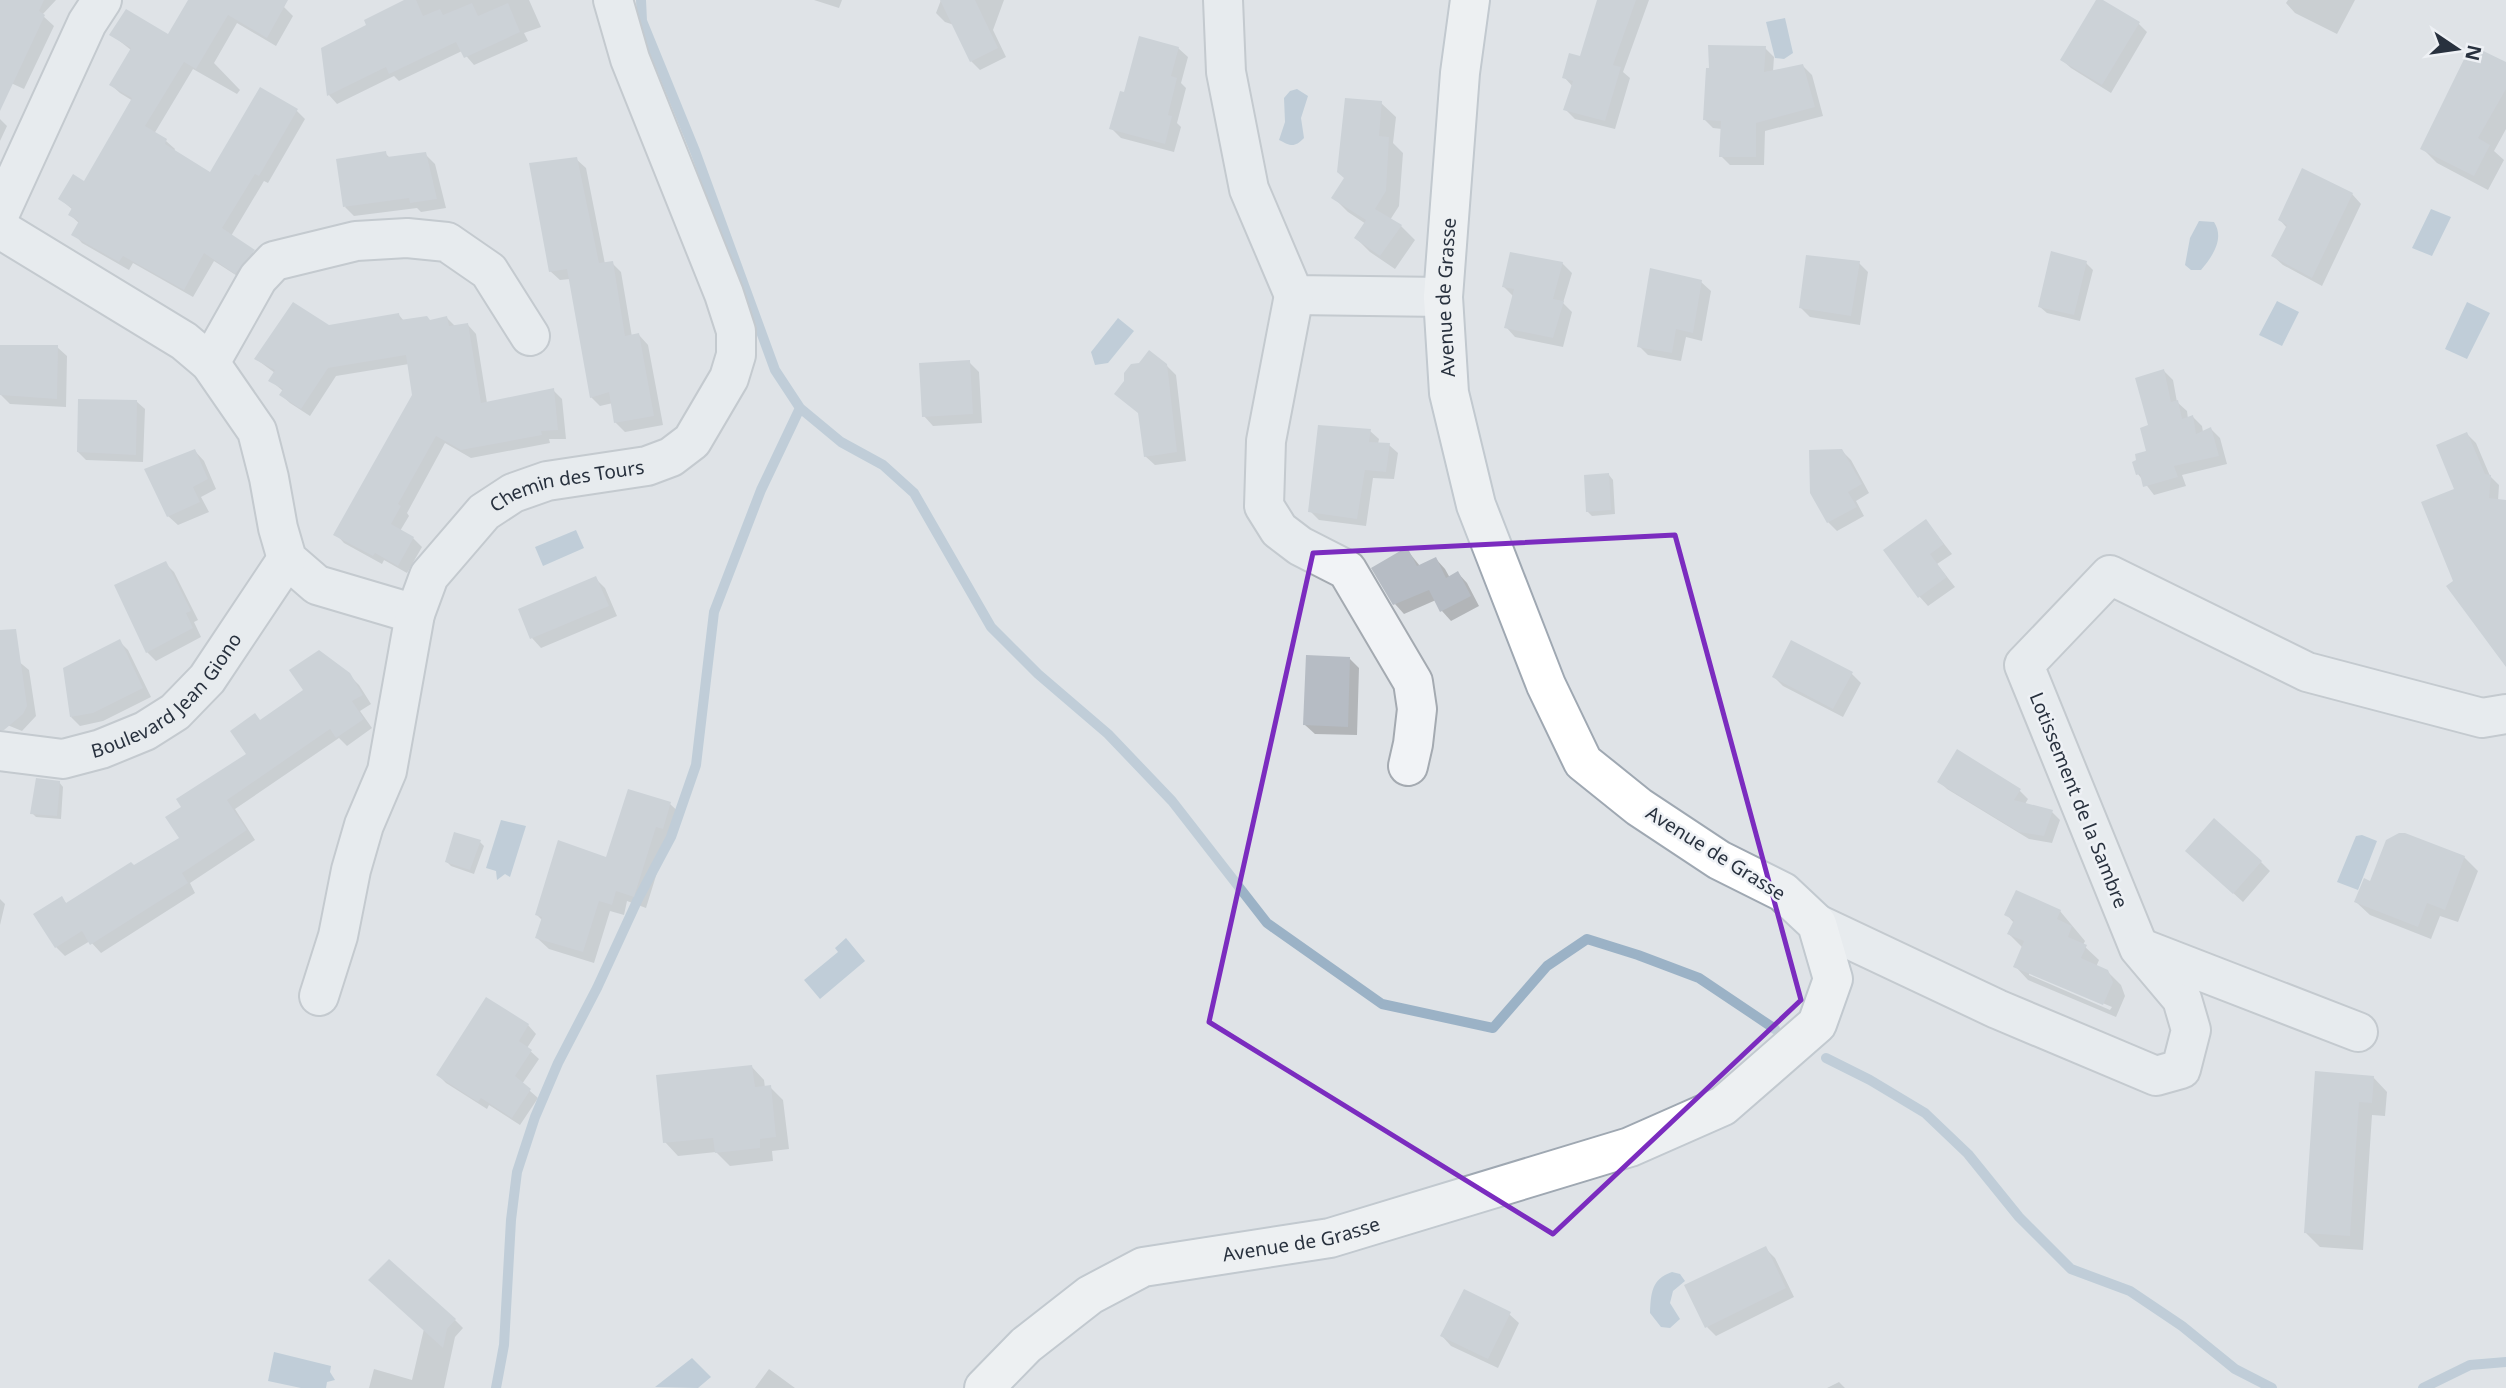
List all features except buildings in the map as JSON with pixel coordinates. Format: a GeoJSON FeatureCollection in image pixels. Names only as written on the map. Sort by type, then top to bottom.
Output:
{"type":"FeatureCollection","features":[{"type":"Feature","properties":{"kind":"main road","name":"Avenue de Grasse"},"geometry":{"type":"LineString","coordinates":[[984,1388],[1026,1345],[1090,1295],[1143,1267],[1330,1238],[1630,1147],[1723,1106],[1817,1024],[1833,979],[1817,925],[1783,892],[1719,860],[1639,807],[1583,762],[1546,685],[1476,505],[1449,393],[1443,297],[1460,73],[1470,0]]}},
{"type":"Feature","properties":{"kind":"street"},"geometry":{"type":"LineString","coordinates":[[0,213],[87,23],[102,0]]}},
{"type":"Feature","properties":{"kind":"street","name":"Chemin des Tours"},"geometry":{"type":"LineString","coordinates":[[319,996],[338,936],[360,836],[387,771],[415,614],[429,576],[484,512],[513,494],[547,481],[647,466],[671,457],[692,442],[729,378],[736,355],[736,331],[724,294],[630,59],[613,0]]}},
{"type":"Feature","properties":{"kind":"street"},"geometry":{"type":"LineString","coordinates":[[1223,0],[1226,72],[1249,189],[1294,295],[1266,441],[1264,506],[1279,530],[1300,546],[1347,570],[1413,682],[1418,709],[1408,766]]}},
{"type":"Feature","properties":{"kind":"street"},"geometry":{"type":"LineString","coordinates":[[0,229],[184,341],[210,363],[257,431],[287,559],[317,585],[415,614]]}},
{"type":"Feature","properties":{"kind":"street"},"geometry":{"type":"LineString","coordinates":[[210,363],[258,278],[274,261],[356,241],[407,238],[447,242],[489,271],[530,336]]}},
{"type":"Feature","properties":{"kind":"street"},"geometry":{"type":"LineString","coordinates":[[1294,295],[1443,297]]}},
{"type":"Feature","properties":{"kind":"street","name":"Boulevard Jean Giono"},"geometry":{"type":"LineString","coordinates":[[0,751],[63,759],[101,749],[145,732],[175,712],[207,679],[287,559]]}},
{"type":"Feature","properties":{"kind":"street","name":"Lotissement de la Sambre"},"geometry":{"type":"LineString","coordinates":[[1817,925],[1997,1009],[2156,1076],[2180,1069],[2191,1030],[2182,999],[2139,948],[2024,665],[2110,575],[2307,672],[2482,718],[2506,714]]}},
{"type":"Feature","properties":{"kind":"street"},"geometry":{"type":"LineString","coordinates":[[2139,948],[2358,1032]]}},
{"type":"Feature","properties":{"kind":"highlighted area"},"geometry":{"type":"Polygon","coordinates":[[[1675,535],[1801,1000],[1553,1234],[1209,1022],[1313,553],[1675,535]]]}},
{"type":"Feature","properties":{"kind":"water"},"geometry":{"type":"Polygon","coordinates":[[[1785,18],[1793,53],[1784,59],[1775,58],[1766,22],[1785,18]]]}},
{"type":"Feature","properties":{"kind":"water"},"geometry":{"type":"Polygon","coordinates":[[[1297,89],[1308,96],[1301,118],[1304,138],[1292,145],[1279,140],[1285,122],[1284,98],[1290,91],[1297,89]]]}},
{"type":"Feature","properties":{"kind":"water"},"geometry":{"type":"Polygon","coordinates":[[[2431,209],[2451,217],[2432,256],[2412,248],[2431,209]]]}},
{"type":"Feature","properties":{"kind":"water"},"geometry":{"type":"Polygon","coordinates":[[[2199,221],[2214,222],[2218,241],[2213,254],[2201,270],[2191,270],[2185,265],[2190,238],[2199,221]]]}},
{"type":"Feature","properties":{"kind":"water"},"geometry":{"type":"Polygon","coordinates":[[[2277,301],[2299,312],[2282,346],[2259,335],[2277,301]]]}},
{"type":"Feature","properties":{"kind":"water"},"geometry":{"type":"Polygon","coordinates":[[[2467,302],[2490,313],[2467,359],[2445,349],[2467,302]]]}},
{"type":"Feature","properties":{"kind":"water"},"geometry":{"type":"Polygon","coordinates":[[[1118,318],[1134,331],[1108,363],[1095,365],[1091,352],[1118,318]]]}},
{"type":"Feature","properties":{"kind":"water"},"geometry":{"type":"Polygon","coordinates":[[[576,530],[584,548],[543,566],[535,547],[576,530]]]}},
{"type":"Feature","properties":{"kind":"water"},"geometry":{"type":"Polygon","coordinates":[[[501,820],[526,826],[510,877],[505,874],[497,880],[496,871],[486,868],[501,820]]]}},
{"type":"Feature","properties":{"kind":"water"},"geometry":{"type":"Polygon","coordinates":[[[2362,835],[2377,841],[2358,890],[2337,882],[2356,836],[2362,835]]]}},
{"type":"Feature","properties":{"kind":"water"},"geometry":{"type":"Polygon","coordinates":[[[846,938],[865,961],[820,999],[804,980],[838,952],[835,948],[846,938]]]}},
{"type":"Feature","properties":{"kind":"water"},"geometry":{"type":"Polygon","coordinates":[[[1672,1272],[1680,1274],[1685,1281],[1673,1291],[1670,1303],[1680,1319],[1670,1328],[1661,1327],[1650,1313],[1653,1288],[1660,1279],[1672,1272]]]}},
{"type":"Feature","properties":{"kind":"water"},"geometry":{"type":"Polygon","coordinates":[[[274,1352],[331,1366],[330,1372],[335,1380],[327,1382],[326,1388],[301,1388],[268,1381],[274,1352]]]}},
{"type":"Feature","properties":{"kind":"water"},"geometry":{"type":"Polygon","coordinates":[[[692,1358],[711,1377],[698,1388],[655,1387],[692,1358]]]}},
{"type":"Feature","properties":{"kind":"waterway"},"geometry":{"type":"LineString","coordinates":[[641,0],[642,21],[695,151],[775,370],[800,408],[841,442],[883,465],[914,493],[991,627],[1038,674],[1108,734],[1172,801],[1267,923],[1382,1004],[1493,1028],[1547,966],[1587,939],[1699,978],[1775,1029]]}},
{"type":"Feature","properties":{"kind":"waterway"},"geometry":{"type":"LineString","coordinates":[[496,1388],[504,1345],[511,1220],[517,1172],[535,1117],[558,1063],[671,837],[696,765],[714,612],[761,490],[800,408]]}},
{"type":"Feature","properties":{"kind":"waterway"},"geometry":{"type":"LineString","coordinates":[[1826,1058],[1870,1080],[1925,1113],[1968,1154],[2019,1217],[2071,1269],[2130,1291],[2182,1326],[2235,1369],[2272,1388]]}},
{"type":"Feature","properties":{"kind":"waterway"},"geometry":{"type":"LineString","coordinates":[[2423,1388],[2470,1365],[2506,1362]]}}]}
